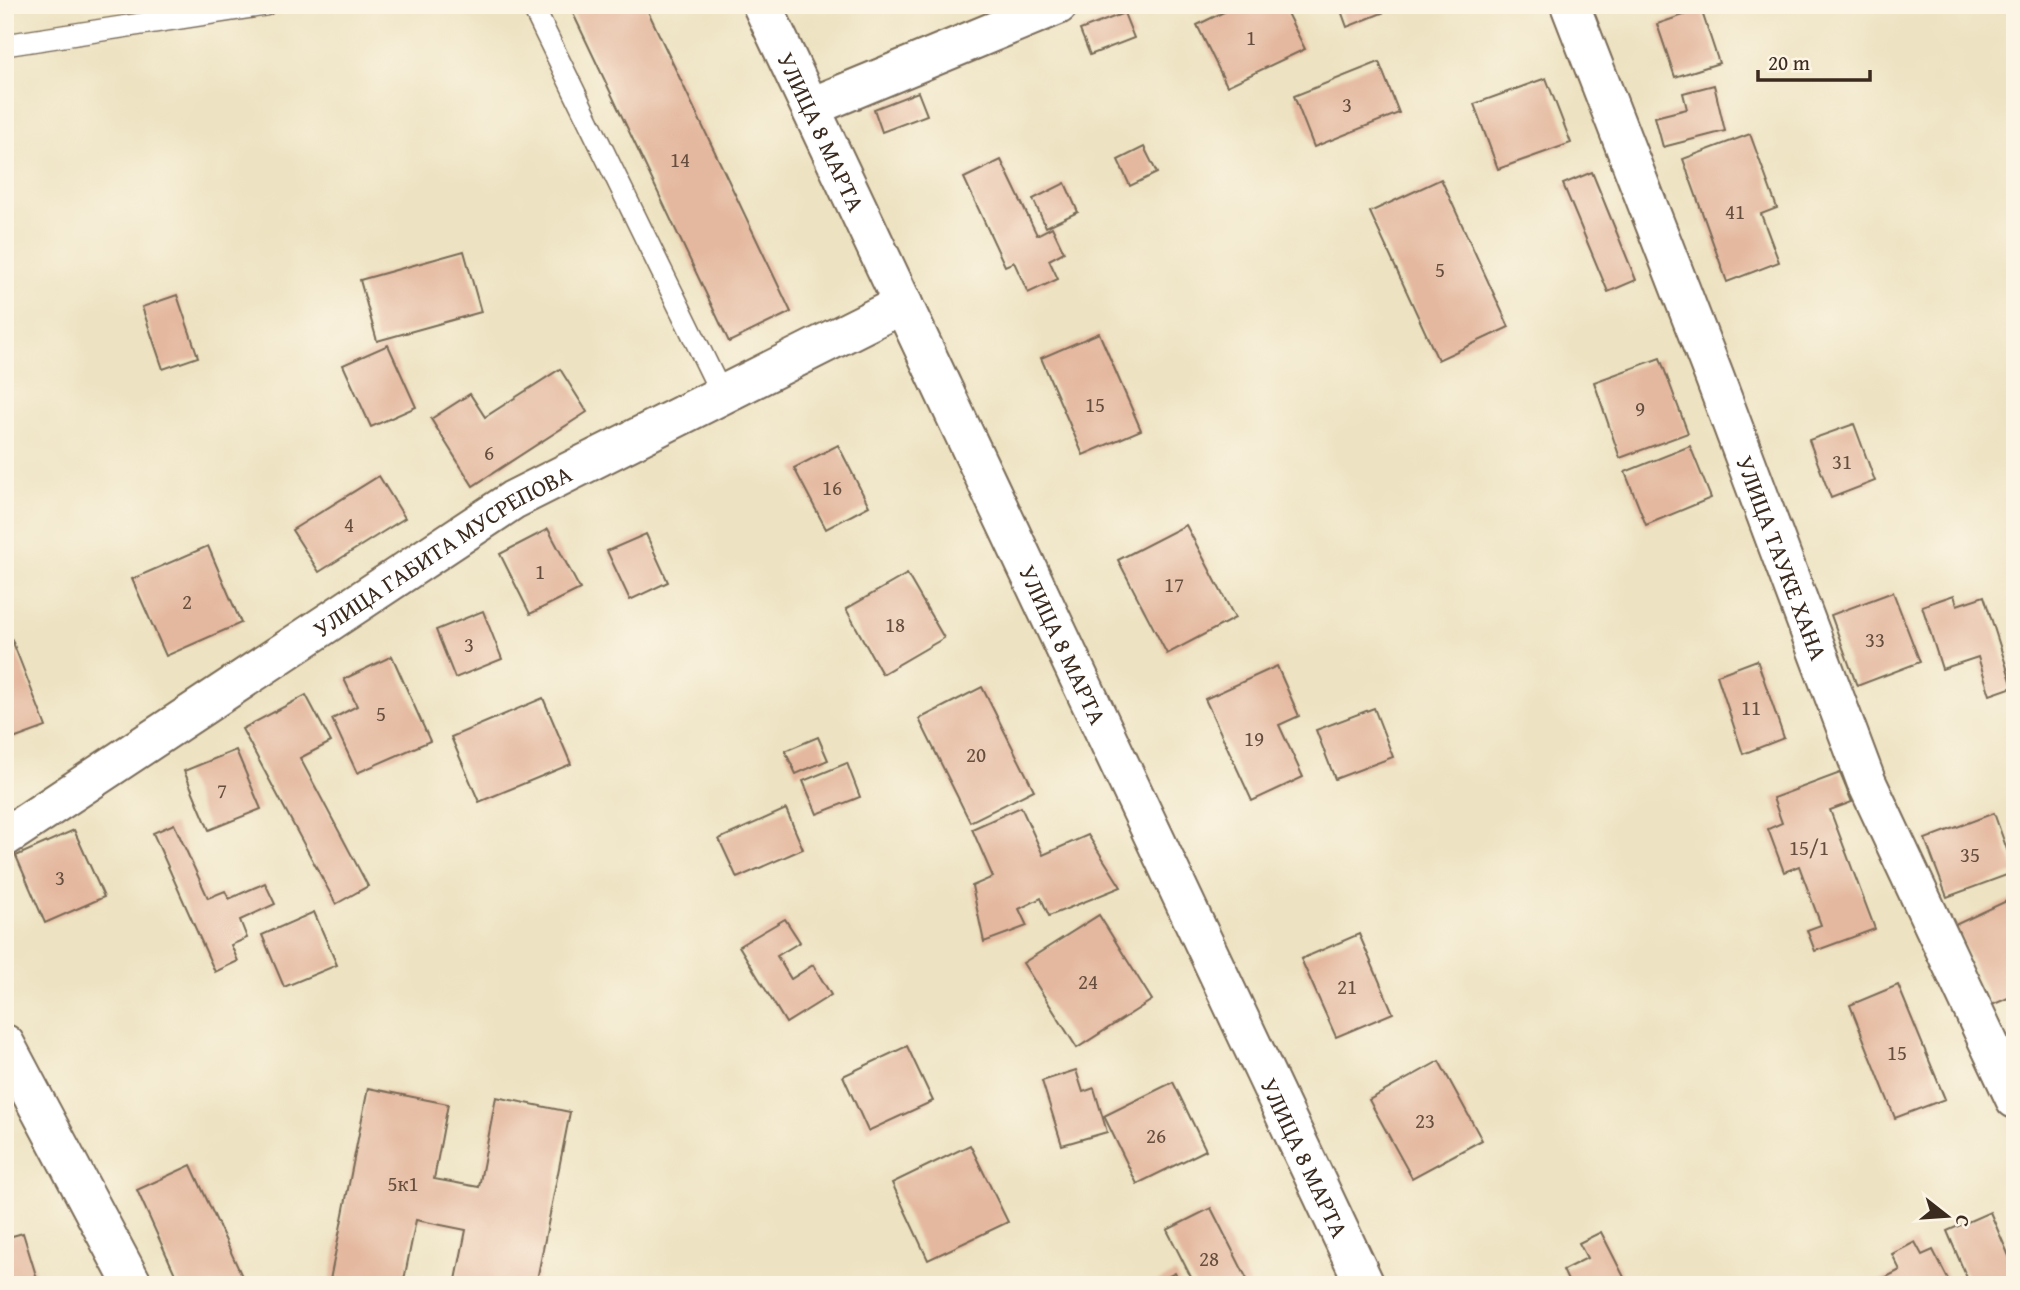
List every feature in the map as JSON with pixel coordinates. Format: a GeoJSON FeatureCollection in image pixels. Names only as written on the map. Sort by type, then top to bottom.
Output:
{"type":"FeatureCollection","features":[{"type":"Feature","properties":{"kind":"street","name":"УЛИЦА 8 МАРТА"},"geometry":{"type":"LineString","coordinates":[[762,5],[1365,1285]]}},
{"type":"Feature","properties":{"kind":"street"},"geometry":{"type":"LineString","coordinates":[[811,107],[1058,5]]}},
{"type":"Feature","properties":{"kind":"street","name":"УЛИЦА ТАУКЕ ХАНА"},"geometry":{"type":"LineString","coordinates":[[1570,5],[1714,376],[1866,781],[2015,1099]]}},
{"type":"Feature","properties":{"kind":"street","name":"УЛИЦА ГАБИТА МУСРЕПОВА"},"geometry":{"type":"LineString","coordinates":[[5,837],[513,500],[903,304]]}},
{"type":"Feature","properties":{"kind":"street"},"geometry":{"type":"LineString","coordinates":[[5,1044],[133,1285]]}},
{"type":"Feature","properties":{"kind":"lane"},"geometry":{"type":"LineString","coordinates":[[5,45],[265,5]]}},
{"type":"Feature","properties":{"kind":"lane"},"geometry":{"type":"LineString","coordinates":[[532,5],[722,395]]}},
{"type":"Feature","properties":{"kind":"building"},"geometry":{"type":"Polygon","coordinates":[[[569,5],[645,5],[791,312],[729,342],[569,5]]]}},
{"type":"Feature","properties":{"kind":"building"},"geometry":{"type":"Polygon","coordinates":[[[1238,5],[1283,5],[1305,49],[1227,86],[1197,25],[1238,5]]]}},
{"type":"Feature","properties":{"kind":"building"},"geometry":{"type":"Polygon","coordinates":[[[1339,5],[1402,5],[1347,27],[1339,5]]]}},
{"type":"Feature","properties":{"kind":"building"},"geometry":{"type":"Polygon","coordinates":[[[1701,9],[1719,63],[1675,77],[1657,24],[1701,9]]]}},
{"type":"Feature","properties":{"kind":"building"},"geometry":{"type":"Polygon","coordinates":[[[1124,13],[1134,38],[1090,55],[1080,30],[1124,13]]]}},
{"type":"Feature","properties":{"kind":"building"},"geometry":{"type":"Polygon","coordinates":[[[1379,62],[1399,113],[1314,147],[1294,96],[1379,62]]]}},
{"type":"Feature","properties":{"kind":"building"},"geometry":{"type":"Polygon","coordinates":[[[1546,78],[1571,143],[1498,169],[1474,104],[1546,78]]]}},
{"type":"Feature","properties":{"kind":"building"},"geometry":{"type":"Polygon","coordinates":[[[1714,85],[1725,131],[1663,147],[1655,117],[1687,109],[1683,93],[1714,85]]]}},
{"type":"Feature","properties":{"kind":"building"},"geometry":{"type":"Polygon","coordinates":[[[918,92],[927,115],[882,132],[874,109],[918,92]]]}},
{"type":"Feature","properties":{"kind":"building"},"geometry":{"type":"Polygon","coordinates":[[[1750,134],[1777,208],[1761,214],[1779,262],[1727,282],[1683,159],[1750,134]]]}},
{"type":"Feature","properties":{"kind":"building"},"geometry":{"type":"Polygon","coordinates":[[[1144,147],[1157,173],[1130,186],[1118,160],[1144,147]]]}},
{"type":"Feature","properties":{"kind":"building"},"geometry":{"type":"Polygon","coordinates":[[[1001,160],[1037,235],[1052,227],[1064,252],[1049,260],[1058,279],[1028,293],[1014,262],[1005,266],[964,178],[1001,160]]]}},
{"type":"Feature","properties":{"kind":"building"},"geometry":{"type":"Polygon","coordinates":[[[1592,172],[1636,280],[1608,292],[1563,184],[1592,172]]]}},
{"type":"Feature","properties":{"kind":"building"},"geometry":{"type":"Polygon","coordinates":[[[1441,179],[1509,327],[1438,360],[1370,212],[1441,179]]]}},
{"type":"Feature","properties":{"kind":"building"},"geometry":{"type":"Polygon","coordinates":[[[1065,183],[1078,212],[1046,227],[1033,199],[1065,183]]]}},
{"type":"Feature","properties":{"kind":"building"},"geometry":{"type":"Polygon","coordinates":[[[464,251],[481,312],[377,341],[360,280],[464,251]]]}},
{"type":"Feature","properties":{"kind":"building"},"geometry":{"type":"Polygon","coordinates":[[[177,295],[198,357],[163,369],[142,307],[177,295]]]}},
{"type":"Feature","properties":{"kind":"building"},"geometry":{"type":"Polygon","coordinates":[[[1099,333],[1141,430],[1083,455],[1041,358],[1099,333]]]}},
{"type":"Feature","properties":{"kind":"building"},"geometry":{"type":"Polygon","coordinates":[[[388,345],[416,407],[371,427],[343,365],[388,345]]]}},
{"type":"Feature","properties":{"kind":"building"},"geometry":{"type":"Polygon","coordinates":[[[1660,358],[1688,433],[1620,458],[1594,382],[1660,358]]]}},
{"type":"Feature","properties":{"kind":"building"},"geometry":{"type":"Polygon","coordinates":[[[560,369],[587,412],[473,486],[431,419],[470,394],[485,417],[560,369]]]}},
{"type":"Feature","properties":{"kind":"building"},"geometry":{"type":"Polygon","coordinates":[[[1854,424],[1875,481],[1831,498],[1809,440],[1854,424]]]}},
{"type":"Feature","properties":{"kind":"building"},"geometry":{"type":"Polygon","coordinates":[[[838,445],[869,506],[826,529],[794,468],[838,445]]]}},
{"type":"Feature","properties":{"kind":"building"},"geometry":{"type":"Polygon","coordinates":[[[1690,446],[1711,498],[1646,525],[1625,472],[1690,446]]]}},
{"type":"Feature","properties":{"kind":"building"},"geometry":{"type":"Polygon","coordinates":[[[379,476],[405,518],[319,572],[292,530],[379,476]]]}},
{"type":"Feature","properties":{"kind":"building"},"geometry":{"type":"Polygon","coordinates":[[[1186,525],[1235,618],[1167,654],[1118,560],[1186,525]]]}},
{"type":"Feature","properties":{"kind":"building"},"geometry":{"type":"Polygon","coordinates":[[[548,529],[580,589],[530,614],[500,554],[548,529]]]}},
{"type":"Feature","properties":{"kind":"building"},"geometry":{"type":"Polygon","coordinates":[[[646,534],[668,582],[630,600],[607,551],[646,534]]]}},
{"type":"Feature","properties":{"kind":"building"},"geometry":{"type":"Polygon","coordinates":[[[208,546],[241,623],[166,656],[132,579],[208,546]]]}},
{"type":"Feature","properties":{"kind":"building"},"geometry":{"type":"Polygon","coordinates":[[[907,574],[944,638],[882,674],[846,609],[907,574]]]}},
{"type":"Feature","properties":{"kind":"building"},"geometry":{"type":"Polygon","coordinates":[[[1893,592],[1920,662],[1857,686],[1831,615],[1893,592]]]}},
{"type":"Feature","properties":{"kind":"building"},"geometry":{"type":"Polygon","coordinates":[[[1954,595],[1957,605],[1984,596],[2013,687],[1990,695],[1978,657],[1942,669],[1922,606],[1954,595]]]}},
{"type":"Feature","properties":{"kind":"building"},"geometry":{"type":"Polygon","coordinates":[[[483,611],[502,659],[455,678],[436,630],[483,611]]]}},
{"type":"Feature","properties":{"kind":"building"},"geometry":{"type":"Polygon","coordinates":[[[5,622],[46,727],[5,742],[5,622]]]}},
{"type":"Feature","properties":{"kind":"building"},"geometry":{"type":"Polygon","coordinates":[[[392,656],[430,741],[357,773],[332,719],[357,706],[344,679],[392,656]]]}},
{"type":"Feature","properties":{"kind":"building"},"geometry":{"type":"Polygon","coordinates":[[[1757,660],[1784,738],[1743,754],[1717,675],[1757,660]]]}},
{"type":"Feature","properties":{"kind":"building"},"geometry":{"type":"Polygon","coordinates":[[[1277,666],[1299,716],[1279,725],[1303,777],[1252,801],[1205,699],[1277,666]]]}},
{"type":"Feature","properties":{"kind":"building"},"geometry":{"type":"Polygon","coordinates":[[[982,687],[1034,790],[970,822],[919,719],[982,687]]]}},
{"type":"Feature","properties":{"kind":"building"},"geometry":{"type":"Polygon","coordinates":[[[306,695],[331,742],[300,758],[368,886],[336,904],[242,729],[306,695]]]}},
{"type":"Feature","properties":{"kind":"building"},"geometry":{"type":"Polygon","coordinates":[[[543,698],[571,764],[479,802],[451,737],[543,698]]]}},
{"type":"Feature","properties":{"kind":"building"},"geometry":{"type":"Polygon","coordinates":[[[1374,708],[1393,757],[1335,779],[1316,730],[1374,708]]]}},
{"type":"Feature","properties":{"kind":"building"},"geometry":{"type":"Polygon","coordinates":[[[818,737],[828,760],[796,774],[785,751],[818,737]]]}},
{"type":"Feature","properties":{"kind":"building"},"geometry":{"type":"Polygon","coordinates":[[[236,750],[261,809],[209,830],[184,771],[236,750]]]}},
{"type":"Feature","properties":{"kind":"building"},"geometry":{"type":"Polygon","coordinates":[[[847,763],[860,797],[817,814],[803,781],[847,763]]]}},
{"type":"Feature","properties":{"kind":"building"},"geometry":{"type":"Polygon","coordinates":[[[1840,773],[1852,802],[1830,810],[1875,929],[1815,951],[1807,930],[1821,925],[1799,866],[1784,872],[1768,829],[1782,823],[1773,798],[1840,773]]]}},
{"type":"Feature","properties":{"kind":"building"},"geometry":{"type":"Polygon","coordinates":[[[1021,807],[1043,855],[1088,835],[1121,887],[1049,916],[1041,898],[1019,909],[1027,926],[984,942],[972,886],[993,877],[972,829],[1021,807]]]}},
{"type":"Feature","properties":{"kind":"building"},"geometry":{"type":"Polygon","coordinates":[[[786,809],[803,849],[737,878],[719,839],[786,809]]]}},
{"type":"Feature","properties":{"kind":"building"},"geometry":{"type":"Polygon","coordinates":[[[1994,813],[2015,872],[1947,897],[1925,839],[1994,813]]]}},
{"type":"Feature","properties":{"kind":"building"},"geometry":{"type":"Polygon","coordinates":[[[174,824],[208,898],[225,891],[229,899],[265,883],[275,904],[240,920],[247,938],[231,945],[238,961],[215,972],[153,833],[174,824]]]}},
{"type":"Feature","properties":{"kind":"building"},"geometry":{"type":"Polygon","coordinates":[[[74,830],[104,897],[45,923],[16,856],[74,830]]]}},
{"type":"Feature","properties":{"kind":"building"},"geometry":{"type":"Polygon","coordinates":[[[2015,897],[2015,995],[1992,1005],[1955,925],[2015,897]]]}},
{"type":"Feature","properties":{"kind":"building"},"geometry":{"type":"Polygon","coordinates":[[[314,912],[337,965],[284,987],[262,935],[314,912]]]}},
{"type":"Feature","properties":{"kind":"building"},"geometry":{"type":"Polygon","coordinates":[[[1099,915],[1152,1000],[1077,1048],[1023,963],[1099,915]]]}},
{"type":"Feature","properties":{"kind":"building"},"geometry":{"type":"Polygon","coordinates":[[[785,919],[800,942],[777,956],[791,979],[813,965],[831,995],[786,1023],[739,946],[785,919]]]}},
{"type":"Feature","properties":{"kind":"building"},"geometry":{"type":"Polygon","coordinates":[[[1359,934],[1393,1013],[1336,1037],[1301,959],[1359,934]]]}},
{"type":"Feature","properties":{"kind":"building"},"geometry":{"type":"Polygon","coordinates":[[[1898,985],[1945,1099],[1895,1118],[1850,1005],[1898,985]]]}},
{"type":"Feature","properties":{"kind":"building"},"geometry":{"type":"Polygon","coordinates":[[[907,1046],[933,1101],[868,1131],[843,1076],[907,1046]]]}},
{"type":"Feature","properties":{"kind":"building"},"geometry":{"type":"Polygon","coordinates":[[[1439,1061],[1482,1140],[1412,1178],[1369,1100],[1439,1061]]]}},
{"type":"Feature","properties":{"kind":"building"},"geometry":{"type":"Polygon","coordinates":[[[1076,1070],[1083,1092],[1094,1088],[1107,1132],[1062,1145],[1042,1081],[1076,1070]]]}},
{"type":"Feature","properties":{"kind":"building"},"geometry":{"type":"Polygon","coordinates":[[[1173,1082],[1206,1150],[1137,1184],[1104,1116],[1173,1082]]]}},
{"type":"Feature","properties":{"kind":"building"},"geometry":{"type":"Polygon","coordinates":[[[368,1088],[448,1104],[434,1179],[479,1187],[496,1097],[570,1112],[536,1285],[455,1285],[466,1230],[416,1220],[403,1285],[329,1285],[368,1088]]]}},
{"type":"Feature","properties":{"kind":"building"},"geometry":{"type":"Polygon","coordinates":[[[970,1145],[1008,1222],[928,1260],[892,1183],[970,1145]]]}},
{"type":"Feature","properties":{"kind":"building"},"geometry":{"type":"Polygon","coordinates":[[[191,1165],[246,1285],[180,1285],[137,1190],[191,1165]]]}},
{"type":"Feature","properties":{"kind":"building"},"geometry":{"type":"Polygon","coordinates":[[[1211,1208],[1250,1285],[1195,1285],[1167,1230],[1211,1208]]]}},
{"type":"Feature","properties":{"kind":"building"},"geometry":{"type":"Polygon","coordinates":[[[1990,1212],[2015,1270],[2015,1285],[1970,1285],[1947,1231],[1990,1212]]]}},
{"type":"Feature","properties":{"kind":"building"},"geometry":{"type":"Polygon","coordinates":[[[1601,1232],[1628,1285],[1570,1285],[1563,1270],[1587,1258],[1579,1243],[1601,1232]]]}},
{"type":"Feature","properties":{"kind":"building"},"geometry":{"type":"Polygon","coordinates":[[[23,1233],[39,1285],[5,1285],[5,1238],[23,1233]]]}},
{"type":"Feature","properties":{"kind":"building"},"geometry":{"type":"Polygon","coordinates":[[[1915,1242],[1922,1255],[1933,1250],[1951,1285],[1871,1285],[1900,1270],[1892,1254],[1915,1242]]]}},
{"type":"Feature","properties":{"kind":"building"},"geometry":{"type":"Polygon","coordinates":[[[1175,1273],[1181,1285],[1151,1285],[1175,1273]]]}}]}
